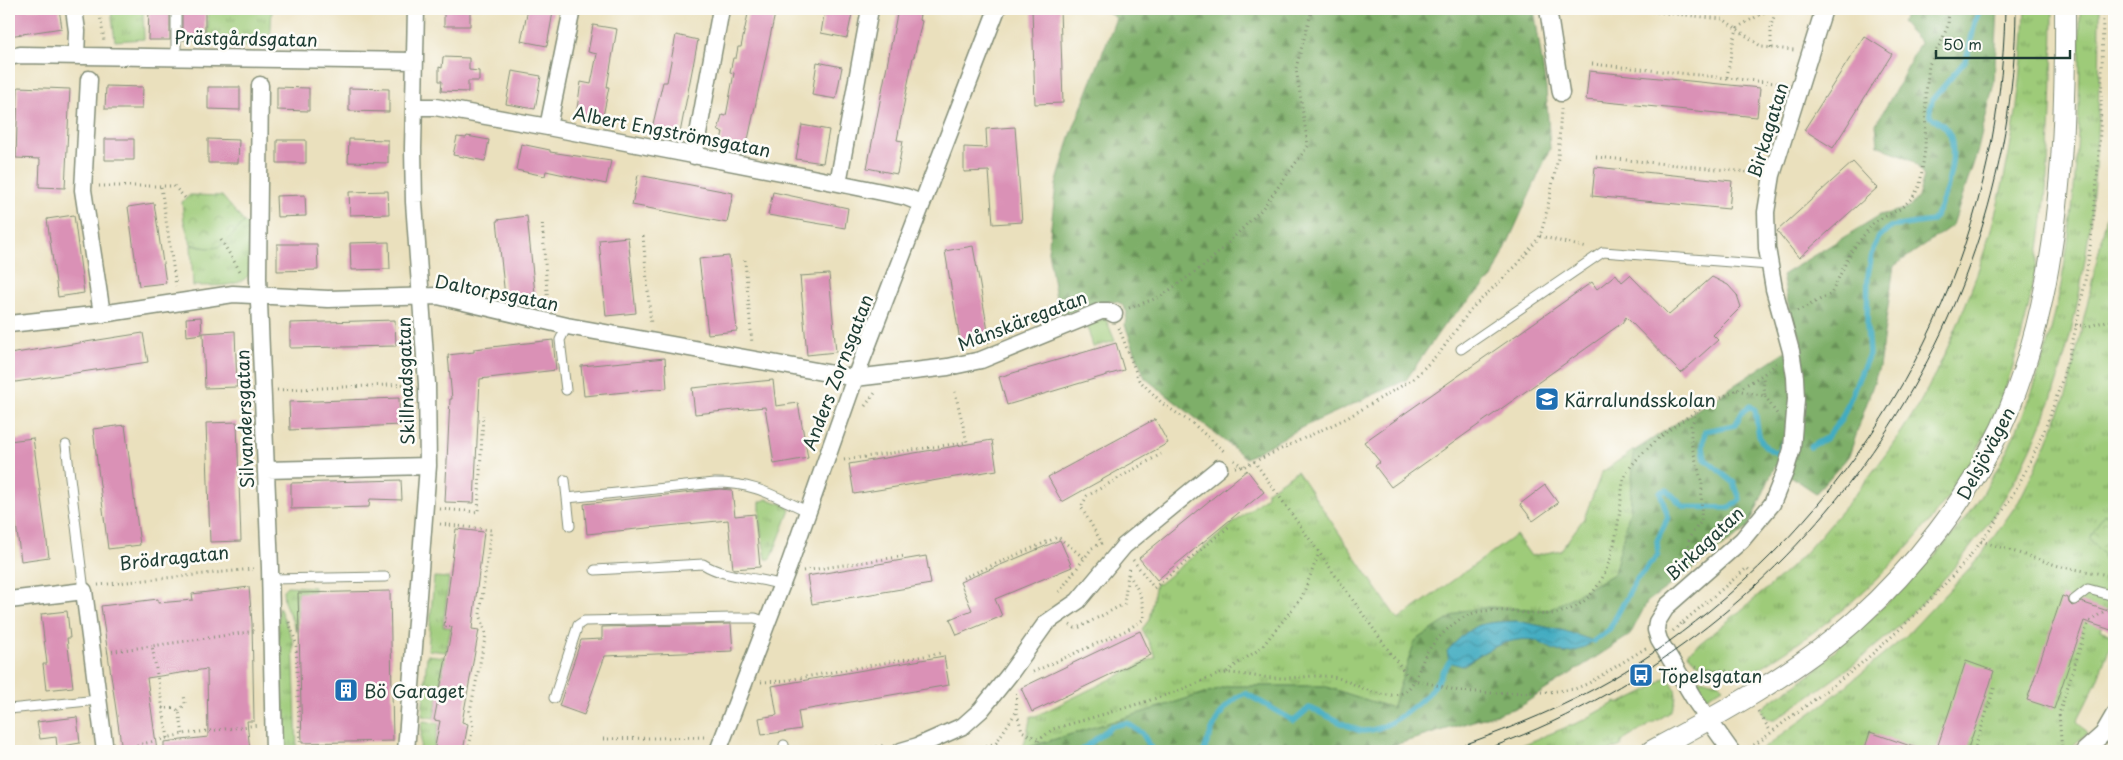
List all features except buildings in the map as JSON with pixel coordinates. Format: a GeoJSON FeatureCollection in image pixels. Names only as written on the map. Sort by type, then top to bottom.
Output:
{"type":"FeatureCollection","features":[{"type":"Feature","properties":{"kind":"street"},"geometry":{"type":"LineString","coordinates":[[74,9],[77,31],[76,56]]}},
{"type":"Feature","properties":{"kind":"street","name":"Skillnadsgatan"},"geometry":{"type":"LineString","coordinates":[[406,751],[428,466],[427,384],[414,202],[416,9]]}},
{"type":"Feature","properties":{"kind":"street"},"geometry":{"type":"LineString","coordinates":[[548,127],[572,9]]}},
{"type":"Feature","properties":{"kind":"street"},"geometry":{"type":"LineString","coordinates":[[694,156],[721,9]]}},
{"type":"Feature","properties":{"kind":"street"},"geometry":{"type":"LineString","coordinates":[[838,183],[870,9]]}},
{"type":"Feature","properties":{"kind":"street","name":"Anders Zornsgatan"},"geometry":{"type":"LineString","coordinates":[[720,746],[788,568],[855,378],[997,9]]}},
{"type":"Feature","properties":{"kind":"street"},"geometry":{"type":"LineString","coordinates":[[1548,9],[1560,93]]}},
{"type":"Feature","properties":{"kind":"street","name":"Birkagatan"},"geometry":{"type":"LineString","coordinates":[[1668,637],[1656,630],[1657,622],[1666,606],[1742,540],[1772,504],[1785,472],[1794,435],[1795,377],[1791,351],[1781,319],[1767,248],[1766,212],[1772,175],[1824,9]]}},
{"type":"Feature","properties":{"kind":"street","name":"Delsjövägen"},"geometry":{"type":"LineString","coordinates":[[1651,751],[1750,696],[1827,644],[1856,620],[1927,544],[1954,510],[1980,469],[2002,426],[2017,388],[2029,350],[2048,262],[2062,137],[2065,9]]}},
{"type":"Feature","properties":{"kind":"street","name":"Prästgårdsgatan"},"geometry":{"type":"LineString","coordinates":[[9,57],[176,56],[414,61]]}},
{"type":"Feature","properties":{"kind":"street"},"geometry":{"type":"LineString","coordinates":[[89,79],[83,185],[102,314]]}},
{"type":"Feature","properties":{"kind":"street","name":"Silvandersgatan"},"geometry":{"type":"LineString","coordinates":[[260,85],[258,295],[270,574],[274,751]]}},
{"type":"Feature","properties":{"kind":"street","name":"Albert Engströmsgatan"},"geometry":{"type":"LineString","coordinates":[[414,107],[435,107],[548,127],[838,183],[906,197],[921,203]]}},
{"type":"Feature","properties":{"kind":"street","name":"Daltorpsgatan"},"geometry":{"type":"LineString","coordinates":[[10,320],[102,314],[179,304],[233,294],[328,299],[422,298],[438,296],[567,326],[855,378]]}},
{"type":"Feature","properties":{"kind":"street","name":"Månskäregatan"},"geometry":{"type":"LineString","coordinates":[[855,378],[948,367],[981,360],[1102,311],[1114,314]]}},
{"type":"Feature","properties":{"kind":"street"},"geometry":{"type":"LineString","coordinates":[[266,470],[428,466]]}},
{"type":"Feature","properties":{"kind":"street"},"geometry":{"type":"LineString","coordinates":[[897,747],[918,746],[963,726],[1010,675],[1046,623],[1078,601],[1124,546],[1219,468]]}},
{"type":"Feature","properties":{"kind":"street"},"geometry":{"type":"LineString","coordinates":[[9,600],[84,591],[98,700],[110,750]]}},
{"type":"Feature","properties":{"kind":"street"},"geometry":{"type":"LineString","coordinates":[[1668,637],[1696,702],[1731,751]]}},
{"type":"Feature","properties":{"kind":"street"},"geometry":{"type":"LineString","coordinates":[[2084,751],[2103,734],[2114,715]]}},
{"type":"Feature","properties":{"kind":"lane"},"geometry":{"type":"LineString","coordinates":[[176,9],[176,56]]}},
{"type":"Feature","properties":{"kind":"lane"},"geometry":{"type":"LineString","coordinates":[[1461,349],[1603,252],[1770,265]]}},
{"type":"Feature","properties":{"kind":"lane"},"geometry":{"type":"LineString","coordinates":[[566,390],[560,340],[567,326]]}},
{"type":"Feature","properties":{"kind":"lane"},"geometry":{"type":"LineString","coordinates":[[66,444],[84,591]]}},
{"type":"Feature","properties":{"kind":"lane"},"geometry":{"type":"LineString","coordinates":[[565,480],[570,526]]}},
{"type":"Feature","properties":{"kind":"lane"},"geometry":{"type":"LineString","coordinates":[[567,498],[715,483],[736,483],[756,487],[807,511]]}},
{"type":"Feature","properties":{"kind":"lane"},"geometry":{"type":"LineString","coordinates":[[595,570],[703,564],[715,572],[769,581],[781,585]]}},
{"type":"Feature","properties":{"kind":"lane"},"geometry":{"type":"LineString","coordinates":[[270,574],[385,577]]}},
{"type":"Feature","properties":{"kind":"lane"},"geometry":{"type":"LineString","coordinates":[[2074,600],[2088,589],[2114,596]]}},
{"type":"Feature","properties":{"kind":"lane"},"geometry":{"type":"LineString","coordinates":[[554,698],[578,625],[584,621],[755,618],[766,622]]}},
{"type":"Feature","properties":{"kind":"lane"},"geometry":{"type":"LineString","coordinates":[[9,709],[98,700]]}},
{"type":"Feature","properties":{"kind":"path"},"geometry":{"type":"LineString","coordinates":[[99,9],[104,46]]}},
{"type":"Feature","properties":{"kind":"path"},"geometry":{"type":"LineString","coordinates":[[1243,467],[1192,422],[1163,404],[1139,380],[1114,314],[1160,297],[1209,262],[1262,209],[1308,146],[1296,68],[1312,9]]}},
{"type":"Feature","properties":{"kind":"path"},"geometry":{"type":"LineString","coordinates":[[1627,9],[1723,19],[1762,47],[1802,51]]}},
{"type":"Feature","properties":{"kind":"path"},"geometry":{"type":"LineString","coordinates":[[1727,77],[1734,38],[1738,27],[1770,9]]}},
{"type":"Feature","properties":{"kind":"path"},"geometry":{"type":"LineString","coordinates":[[1771,48],[1771,25],[1777,9]]}},
{"type":"Feature","properties":{"kind":"path"},"geometry":{"type":"LineString","coordinates":[[1781,319],[1832,294],[1851,252],[1874,222],[1900,208],[1917,191],[1920,185],[1925,149],[1926,93],[1929,65],[1944,38],[1948,25],[1949,9]]}},
{"type":"Feature","properties":{"kind":"path"},"geometry":{"type":"LineString","coordinates":[[1592,64],[1800,86]]}},
{"type":"Feature","properties":{"kind":"path"},"geometry":{"type":"LineString","coordinates":[[1219,468],[1243,467],[1347,418],[1413,379],[1441,351],[1471,309],[1519,263],[1540,236],[1558,158],[1560,142],[1560,93]]}},
{"type":"Feature","properties":{"kind":"path"},"geometry":{"type":"LineString","coordinates":[[1596,158],[1766,174]]}},
{"type":"Feature","properties":{"kind":"path"},"geometry":{"type":"LineString","coordinates":[[83,185],[174,186],[186,199]]}},
{"type":"Feature","properties":{"kind":"path"},"geometry":{"type":"LineString","coordinates":[[161,187],[179,304]]}},
{"type":"Feature","properties":{"kind":"path"},"geometry":{"type":"LineString","coordinates":[[542,219],[549,321]]}},
{"type":"Feature","properties":{"kind":"path"},"geometry":{"type":"LineString","coordinates":[[643,236],[652,329],[648,340]]}},
{"type":"Feature","properties":{"kind":"path"},"geometry":{"type":"LineString","coordinates":[[1540,236],[1603,252]]}},
{"type":"Feature","properties":{"kind":"path"},"geometry":{"type":"LineString","coordinates":[[221,240],[243,274],[249,278],[258,278]]}},
{"type":"Feature","properties":{"kind":"path"},"geometry":{"type":"LineString","coordinates":[[745,260],[752,347],[751,360]]}},
{"type":"Feature","properties":{"kind":"path"},"geometry":{"type":"LineString","coordinates":[[9,294],[10,320]]}},
{"type":"Feature","properties":{"kind":"path"},"geometry":{"type":"LineString","coordinates":[[2075,325],[2089,326],[2114,319]]}},
{"type":"Feature","properties":{"kind":"path"},"geometry":{"type":"LineString","coordinates":[[1227,672],[1280,678],[1321,675],[1339,679],[1376,693],[1387,695],[1400,694],[1410,688],[1427,652],[1447,630],[1466,616],[1497,610],[1548,616],[1570,611],[1582,604],[1606,575],[1612,557],[1626,473],[1635,460],[1654,442],[1697,412],[1763,376],[1791,351]]}},
{"type":"Feature","properties":{"kind":"path"},"geometry":{"type":"LineString","coordinates":[[1763,376],[1765,396],[1781,420]]}},
{"type":"Feature","properties":{"kind":"path"},"geometry":{"type":"LineString","coordinates":[[274,390],[427,384]]}},
{"type":"Feature","properties":{"kind":"path"},"geometry":{"type":"LineString","coordinates":[[863,408],[875,392],[882,388]]}},
{"type":"Feature","properties":{"kind":"path"},"geometry":{"type":"LineString","coordinates":[[846,453],[844,462],[967,442],[954,388]]}},
{"type":"Feature","properties":{"kind":"path"},"geometry":{"type":"LineString","coordinates":[[1737,389],[1765,396]]}},
{"type":"Feature","properties":{"kind":"path"},"geometry":{"type":"LineString","coordinates":[[1692,554],[1689,547],[1690,535],[1701,522],[1700,499],[1702,483],[1691,443],[1691,426],[1697,412]]}},
{"type":"Feature","properties":{"kind":"path"},"geometry":{"type":"LineString","coordinates":[[424,514],[478,512],[483,415]]}},
{"type":"Feature","properties":{"kind":"path"},"geometry":{"type":"LineString","coordinates":[[1055,598],[1092,548],[1102,543],[1081,507],[1087,496],[1161,454]]}},
{"type":"Feature","properties":{"kind":"path"},"geometry":{"type":"LineString","coordinates":[[1254,461],[1392,655],[1414,680],[1460,691],[1493,693],[1548,692],[1574,689],[1668,637],[1712,596],[1747,568],[1750,571]]}},
{"type":"Feature","properties":{"kind":"path"},"geometry":{"type":"LineString","coordinates":[[424,514],[491,530],[480,614],[486,634],[470,711],[473,727],[468,751]]}},
{"type":"Feature","properties":{"kind":"path"},"geometry":{"type":"LineString","coordinates":[[1129,556],[1154,588],[1231,525]]}},
{"type":"Feature","properties":{"kind":"path"},"geometry":{"type":"LineString","coordinates":[[963,578],[1058,537],[1084,558]]}},
{"type":"Feature","properties":{"kind":"path"},"geometry":{"type":"LineString","coordinates":[[1981,541],[2062,567],[2114,576]]}},
{"type":"Feature","properties":{"kind":"path"},"geometry":{"type":"LineString","coordinates":[[1036,751],[1039,740],[1053,729],[1183,689],[1227,672],[1260,648],[1302,597],[1319,553]]}},
{"type":"Feature","properties":{"kind":"path"},"geometry":{"type":"LineString","coordinates":[[788,568],[803,572],[905,556]]}},
{"type":"Feature","properties":{"kind":"path","name":"Brödragatan"},"geometry":{"type":"LineString","coordinates":[[84,591],[94,586],[270,574]]}},
{"type":"Feature","properties":{"kind":"path"},"geometry":{"type":"LineString","coordinates":[[1026,675],[1127,630],[1144,619],[1144,604],[1138,588],[1129,574]]}},
{"type":"Feature","properties":{"kind":"path"},"geometry":{"type":"LineString","coordinates":[[2062,751],[2059,714],[2085,632],[2089,622],[2114,605]]}},
{"type":"Feature","properties":{"kind":"path"},"geometry":{"type":"LineString","coordinates":[[1668,637],[1671,625]]}},
{"type":"Feature","properties":{"kind":"path"},"geometry":{"type":"LineString","coordinates":[[92,654],[271,629]]}},
{"type":"Feature","properties":{"kind":"path"},"geometry":{"type":"LineString","coordinates":[[152,646],[168,738]]}},
{"type":"Feature","properties":{"kind":"path"},"geometry":{"type":"LineString","coordinates":[[760,682],[782,681],[941,654]]}},
{"type":"Feature","properties":{"kind":"path"},"geometry":{"type":"LineString","coordinates":[[1692,665],[1707,670],[1731,672],[1738,677],[1771,732]]}},
{"type":"Feature","properties":{"kind":"path"},"geometry":{"type":"LineString","coordinates":[[1974,751],[1995,686]]}},
{"type":"Feature","properties":{"kind":"path"},"geometry":{"type":"LineString","coordinates":[[1017,687],[1016,712],[1022,731],[1039,740]]}},
{"type":"Feature","properties":{"kind":"path"},"geometry":{"type":"LineString","coordinates":[[178,711],[185,704],[184,694]]}},
{"type":"Feature","properties":{"kind":"path"},"geometry":{"type":"LineString","coordinates":[[162,708],[174,708],[178,711],[183,734]]}},
{"type":"Feature","properties":{"kind":"path"},"geometry":{"type":"LineString","coordinates":[[967,751],[996,743],[1016,712]]}},
{"type":"Feature","properties":{"kind":"path"},"geometry":{"type":"LineString","coordinates":[[110,750],[183,734],[262,725]]}},
{"type":"Feature","properties":{"kind":"path"},"geometry":{"type":"LineString","coordinates":[[603,739],[708,737],[720,746]]}},
{"type":"Feature","properties":{"kind":"path"},"geometry":{"type":"LineString","coordinates":[[1754,746],[1757,751]]}},
{"type":"Feature","properties":{"kind":"path"},"geometry":{"type":"LineString","coordinates":[[852,751],[897,747]]}},
{"type":"Feature","properties":{"kind":"green space"},"geometry":{"type":"Polygon","coordinates":[[[111,9],[143,9],[144,39],[115,41],[111,9]]]}},
{"type":"Feature","properties":{"kind":"green space"},"geometry":{"type":"Polygon","coordinates":[[[208,9],[272,9],[270,47],[208,46],[208,9]]]}},
{"type":"Feature","properties":{"kind":"green space"},"geometry":{"type":"Polygon","coordinates":[[[1104,9],[1534,9],[1546,88],[1550,149],[1492,278],[1444,325],[1406,380],[1301,428],[1246,458],[1145,378],[1125,325],[1127,312],[1120,303],[1104,302],[1059,315],[1048,251],[1056,185],[1070,137],[1116,18],[1104,9]]]}},
{"type":"Feature","properties":{"kind":"green space"},"geometry":{"type":"Polygon","coordinates":[[[1912,9],[1998,9],[1994,83],[1977,153],[1953,225],[1894,266],[1879,367],[1849,456],[1816,493],[1775,466],[1748,528],[1647,602],[1630,635],[1519,707],[1375,751],[1023,751],[1023,749],[1228,686],[1323,686],[1392,708],[1415,641],[1461,611],[1489,607],[1549,610],[1614,574],[1630,510],[1634,451],[1803,340],[1792,322],[1782,275],[1880,215],[1909,208],[1918,197],[1924,177],[1919,169],[1910,159],[1878,145],[1876,124],[1920,42],[1901,22],[1912,9]],[[1517,621],[1493,622],[1471,629],[1447,651],[1463,666],[1488,650],[1516,640],[1535,640],[1567,654],[1565,631],[1517,621]]]}},
{"type":"Feature","properties":{"kind":"green space"},"geometry":{"type":"Polygon","coordinates":[[[2025,9],[2053,9],[2046,187],[2035,275],[2026,319],[2014,362],[1996,412],[1972,459],[1943,503],[1910,544],[1874,582],[1834,617],[1791,648],[1746,676],[1735,668],[1697,663],[1688,653],[1765,590],[1813,544],[1880,462],[1911,417],[1928,388],[1950,343],[1968,298],[1998,204],[2009,156],[2017,107],[2025,9]]]}},
{"type":"Feature","properties":{"kind":"green space"},"geometry":{"type":"Polygon","coordinates":[[[2080,9],[2100,9],[2096,147],[2091,216],[2081,284],[2066,351],[2045,416],[2016,478],[1978,537],[1933,591],[1900,625],[1864,656],[1775,720],[1770,720],[1761,709],[1815,671],[1840,645],[1913,578],[1953,534],[1992,477],[2023,416],[2045,351],[2061,284],[2071,215],[2077,146],[2080,9]]]}},
{"type":"Feature","properties":{"kind":"green space"},"geometry":{"type":"Polygon","coordinates":[[[2114,183],[2114,597],[2100,630],[2114,636],[2096,683],[2077,721],[2087,733],[2067,751],[2048,751],[2045,748],[2040,751],[1760,751],[1835,695],[1905,637],[1979,558],[2019,501],[2043,452],[2068,390],[2114,183]]]}},
{"type":"Feature","properties":{"kind":"green space"},"geometry":{"type":"Polygon","coordinates":[[[190,195],[222,196],[244,222],[222,245],[210,248],[191,244],[184,222],[182,202],[190,195]]]}},
{"type":"Feature","properties":{"kind":"green space"},"geometry":{"type":"Polygon","coordinates":[[[244,222],[249,227],[249,275],[238,282],[230,284],[193,286],[191,245],[216,247],[227,241],[244,222]]]}},
{"type":"Feature","properties":{"kind":"green space"},"geometry":{"type":"Polygon","coordinates":[[[1105,317],[1115,341],[1093,347],[1087,325],[1105,317]]]}},
{"type":"Feature","properties":{"kind":"green space"},"geometry":{"type":"Polygon","coordinates":[[[1634,450],[1630,510],[1614,574],[1549,610],[1461,611],[1415,641],[1392,708],[1323,686],[1228,686],[1023,749],[1031,716],[1036,716],[1156,657],[1142,629],[1149,620],[1156,583],[1159,584],[1267,496],[1267,491],[1297,471],[1398,620],[1516,535],[1531,556],[1561,550],[1584,518],[1602,472],[1634,450]]]}},
{"type":"Feature","properties":{"kind":"green space"},"geometry":{"type":"Polygon","coordinates":[[[767,499],[786,505],[790,510],[771,559],[766,559],[760,525],[760,502],[767,499]]]}},
{"type":"Feature","properties":{"kind":"green space"},"geometry":{"type":"Polygon","coordinates":[[[2104,514],[2114,517],[2114,566],[2089,539],[2104,514]]]}},
{"type":"Feature","properties":{"kind":"green space"},"geometry":{"type":"Polygon","coordinates":[[[434,577],[449,578],[443,626],[451,628],[446,652],[428,650],[434,577]]]}},
{"type":"Feature","properties":{"kind":"green space"},"geometry":{"type":"Polygon","coordinates":[[[287,586],[314,587],[314,591],[297,592],[297,632],[284,602],[283,590],[287,586]]]}},
{"type":"Feature","properties":{"kind":"green space"},"geometry":{"type":"Polygon","coordinates":[[[278,608],[293,641],[297,751],[281,751],[278,608]]]}},
{"type":"Feature","properties":{"kind":"green space"},"geometry":{"type":"Polygon","coordinates":[[[427,655],[445,657],[434,718],[422,716],[427,655]]]}},
{"type":"Feature","properties":{"kind":"green space"},"geometry":{"type":"Polygon","coordinates":[[[1666,677],[1673,685],[1676,694],[1676,699],[1669,713],[1621,742],[1621,746],[1609,751],[1507,751],[1582,721],[1616,702],[1621,703],[1650,689],[1666,677]]]}},
{"type":"Feature","properties":{"kind":"green space"},"geometry":{"type":"Polygon","coordinates":[[[1691,678],[1718,682],[1723,687],[1707,697],[1703,696],[1691,678]]]}},
{"type":"Feature","properties":{"kind":"green space"},"geometry":{"type":"Polygon","coordinates":[[[422,722],[439,724],[433,751],[420,751],[422,722]]]}},
{"type":"Feature","properties":{"kind":"water"},"geometry":{"type":"Polygon","coordinates":[[[1517,621],[1565,631],[1594,641],[1577,651],[1566,653],[1555,650],[1538,641],[1515,640],[1496,646],[1462,666],[1449,662],[1447,651],[1471,629],[1493,622],[1517,621]]]}},
{"type":"Feature","properties":{"kind":"waterway"},"geometry":{"type":"LineString","coordinates":[[1810,447],[1826,438],[1841,420],[1869,354],[1867,326],[1868,275],[1873,249],[1879,237],[1890,227],[1932,221],[1946,192],[1951,167],[1952,144],[1946,129],[1931,117],[1930,109],[1932,100],[1966,60],[1980,9]]}},
{"type":"Feature","properties":{"kind":"waterway"},"geometry":{"type":"LineString","coordinates":[[1594,641],[1609,630],[1636,580],[1658,555],[1657,541],[1668,517],[1660,492],[1667,490],[1684,507],[1730,508],[1740,499],[1734,483],[1705,459],[1703,446],[1705,431],[1735,425],[1743,411],[1750,406],[1755,410],[1759,436],[1765,446],[1777,453],[1783,444]]}},
{"type":"Feature","properties":{"kind":"waterway"},"geometry":{"type":"LineString","coordinates":[[1204,751],[1218,718],[1230,703],[1245,693],[1294,721],[1309,708],[1357,730],[1371,730],[1380,728],[1398,719],[1422,700],[1449,662]]}},
{"type":"Feature","properties":{"kind":"waterway"},"geometry":{"type":"LineString","coordinates":[[1081,751],[1112,726],[1127,723],[1142,733],[1153,751]]}},
{"type":"Feature","properties":{"kind":"tram line"},"geometry":{"type":"LineString","coordinates":[[1447,751],[1558,707],[1609,681],[1653,653],[1709,611],[1774,552],[1832,487],[1882,418],[1924,343],[1958,264],[1983,182],[1999,97],[2005,9]]}},
{"type":"Feature","properties":{"kind":"tram line"},"geometry":{"type":"LineString","coordinates":[[1481,751],[1593,701],[1695,636],[1786,556],[1864,464],[1927,361],[1975,250],[2005,132],[2016,9]]}},
{"type":"Feature","properties":{"kind":"place","name":"Kärralundsskolan"},"geometry":{"type":"Point","coordinates":[1547,399]}},
{"type":"Feature","properties":{"kind":"place","name":"Töpelsgatan"},"geometry":{"type":"Point","coordinates":[1641,675]}},
{"type":"Feature","properties":{"kind":"place","name":"Bö Garaget"},"geometry":{"type":"Point","coordinates":[346,690]}}]}
